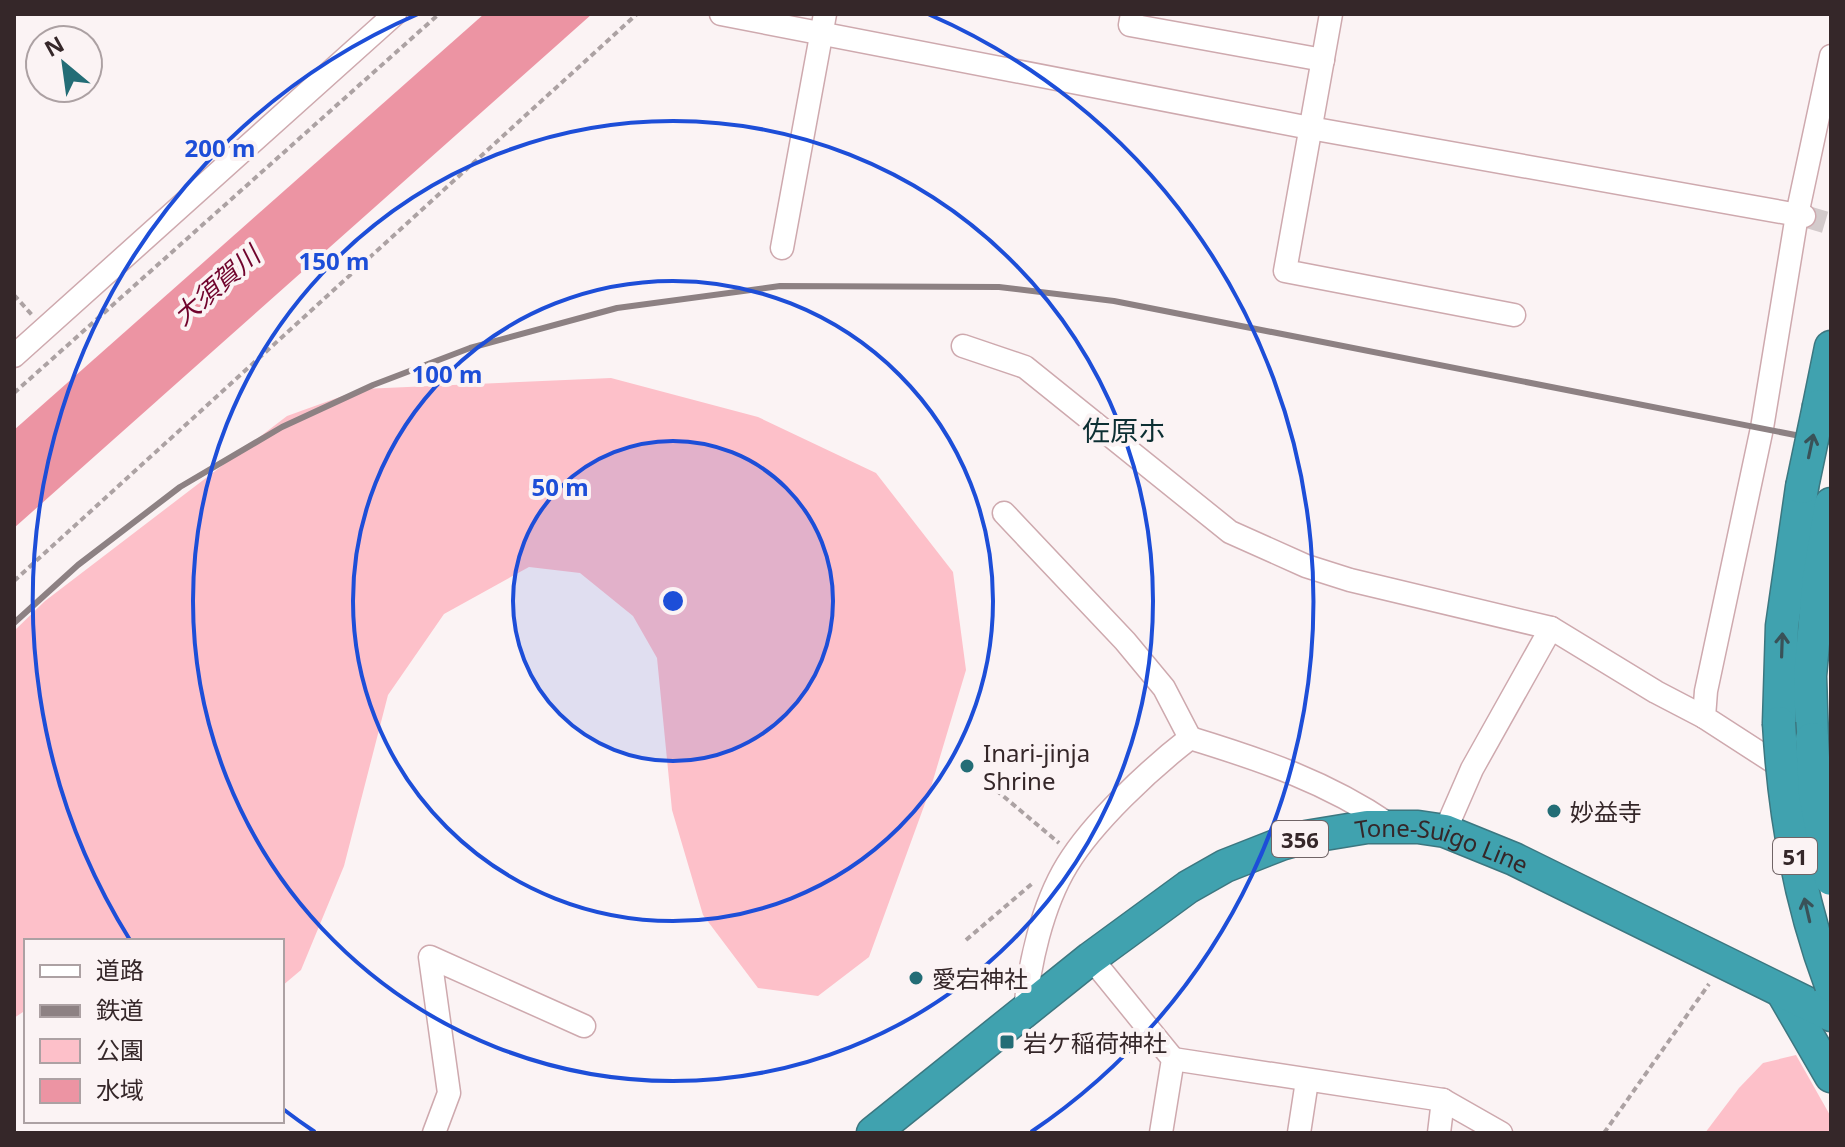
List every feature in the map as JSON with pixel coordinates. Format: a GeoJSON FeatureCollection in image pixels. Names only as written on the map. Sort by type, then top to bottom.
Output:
{"type":"FeatureCollection","features":[{"type":"Feature","properties":{"kind":"highway","name":"51"},"geometry":{"type":"LineString","coordinates":[[1831,347],[1802,487],[1782,626],[1779,723],[1783,783],[1793,846],[1809,920],[1831,985]]}},
{"type":"Feature","properties":{"kind":"highway","name":"51"},"geometry":{"type":"LineString","coordinates":[[1831,504],[1819,578],[1810,676],[1815,794],[1831,879]]}},
{"type":"Feature","properties":{"kind":"highway","name":"Tone-Suigo Line"},"geometry":{"type":"LineString","coordinates":[[873,1133],[1091,958],[1188,887],[1225,866],[1306,837],[1390,825],[1445,831],[1514,859],[1831,1015]]}},
{"type":"Feature","properties":{"kind":"highway"},"geometry":{"type":"LineString","coordinates":[[1783,993],[1831,1076]]}},
{"type":"Feature","properties":{"kind":"street"},"geometry":{"type":"LineString","coordinates":[[14,356],[395,14]]}},
{"type":"Feature","properties":{"kind":"street"},"geometry":{"type":"LineString","coordinates":[[721,14],[823,24],[1310,128],[1801,216]]}},
{"type":"Feature","properties":{"kind":"street"},"geometry":{"type":"LineString","coordinates":[[1132,14],[1130,25],[1323,60]]}},
{"type":"Feature","properties":{"kind":"street"},"geometry":{"type":"LineString","coordinates":[[1331,14],[1285,271],[1514,315]]}},
{"type":"Feature","properties":{"kind":"street"},"geometry":{"type":"LineString","coordinates":[[782,248],[823,24]]}},
{"type":"Feature","properties":{"kind":"street"},"geometry":{"type":"LineString","coordinates":[[1704,717],[1706,691],[1762,428],[1831,56]]}},
{"type":"Feature","properties":{"kind":"street"},"geometry":{"type":"LineString","coordinates":[[963,346],[1025,367],[1230,532],[1306,566],[1350,580],[1551,628],[1656,692],[1704,717],[1831,798]]}},
{"type":"Feature","properties":{"kind":"street"},"geometry":{"type":"LineString","coordinates":[[1004,513],[1125,641],[1164,688],[1190,738],[1261,759],[1354,801],[1390,825]]}},
{"type":"Feature","properties":{"kind":"street"},"geometry":{"type":"LineString","coordinates":[[1445,831],[1472,769],[1551,628]]}},
{"type":"Feature","properties":{"kind":"street"},"geometry":{"type":"LineString","coordinates":[[1025,1011],[1028,973],[1048,908],[1069,862],[1160,761],[1190,738]]}},
{"type":"Feature","properties":{"kind":"street"},"geometry":{"type":"LineString","coordinates":[[434,1133],[449,1093],[430,957],[584,1026]]}},
{"type":"Feature","properties":{"kind":"street"},"geometry":{"type":"LineString","coordinates":[[1091,958],[1173,1059],[1443,1100],[1501,1133]]}},
{"type":"Feature","properties":{"kind":"street"},"geometry":{"type":"LineString","coordinates":[[1161,1133],[1173,1059]]}},
{"type":"Feature","properties":{"kind":"street"},"geometry":{"type":"LineString","coordinates":[[1299,1133],[1307,1081]]}},
{"type":"Feature","properties":{"kind":"street"},"geometry":{"type":"LineString","coordinates":[[1439,1133],[1443,1100]]}},
{"type":"Feature","properties":{"kind":"path"},"geometry":{"type":"LineString","coordinates":[[14,393],[439,14]]}},
{"type":"Feature","properties":{"kind":"path"},"geometry":{"type":"LineString","coordinates":[[14,581],[637,14]]}},
{"type":"Feature","properties":{"kind":"path"},"geometry":{"type":"LineString","coordinates":[[966,940],[1035,881],[1069,862],[996,790]]}},
{"type":"Feature","properties":{"kind":"path"},"geometry":{"type":"LineString","coordinates":[[1604,1133],[1724,962]]}},
{"type":"Feature","properties":{"kind":"green space"},"geometry":{"type":"Polygon","coordinates":[[[611,378],[758,417],[876,473],[953,572],[966,670],[931,787],[869,957],[818,996],[758,988],[703,915],[672,810],[657,658],[633,616],[580,573],[529,567],[444,614],[388,695],[344,866],[301,970],[284,984],[284,939],[24,939],[24,1011],[14,1018],[14,631],[45,601],[287,416],[362,389],[611,378]]]}},
{"type":"Feature","properties":{"kind":"green space"},"geometry":{"type":"Polygon","coordinates":[[[1796,1055],[1831,1117],[1831,1133],[1705,1133],[1739,1088],[1763,1063],[1796,1055]]]}},
{"type":"Feature","properties":{"kind":"water","name":"大須賀川"},"geometry":{"type":"Polygon","coordinates":[[[484,14],[592,14],[14,528],[14,430],[484,14]]]}},
{"type":"Feature","properties":{"kind":"tunnel"},"geometry":{"type":"LineString","coordinates":[[1804,216],[1831,224]]}},
{"type":"Feature","properties":{"kind":"railway"},"geometry":{"type":"LineString","coordinates":[[14,623],[78,565],[180,487],[282,427],[373,385],[470,348],[617,308],[780,286],[999,287],[1114,301],[1831,442]]}},
{"type":"Feature","properties":{"kind":"place","name":"Inari-jinja Shrine"},"geometry":{"type":"Point","coordinates":[967,766]}},
{"type":"Feature","properties":{"kind":"place","name":"妙益寺"},"geometry":{"type":"Point","coordinates":[1554,811]}},
{"type":"Feature","properties":{"kind":"place","name":"愛宕神社"},"geometry":{"type":"Point","coordinates":[916,978]}},
{"type":"Feature","properties":{"kind":"place","name":"岩ケ稲荷神社"},"geometry":{"type":"Point","coordinates":[1007,1042]}},
{"type":"Feature","properties":{"kind":"district","name":"佐原ホ"},"geometry":{"type":"Point","coordinates":[1124,430]}}]}
